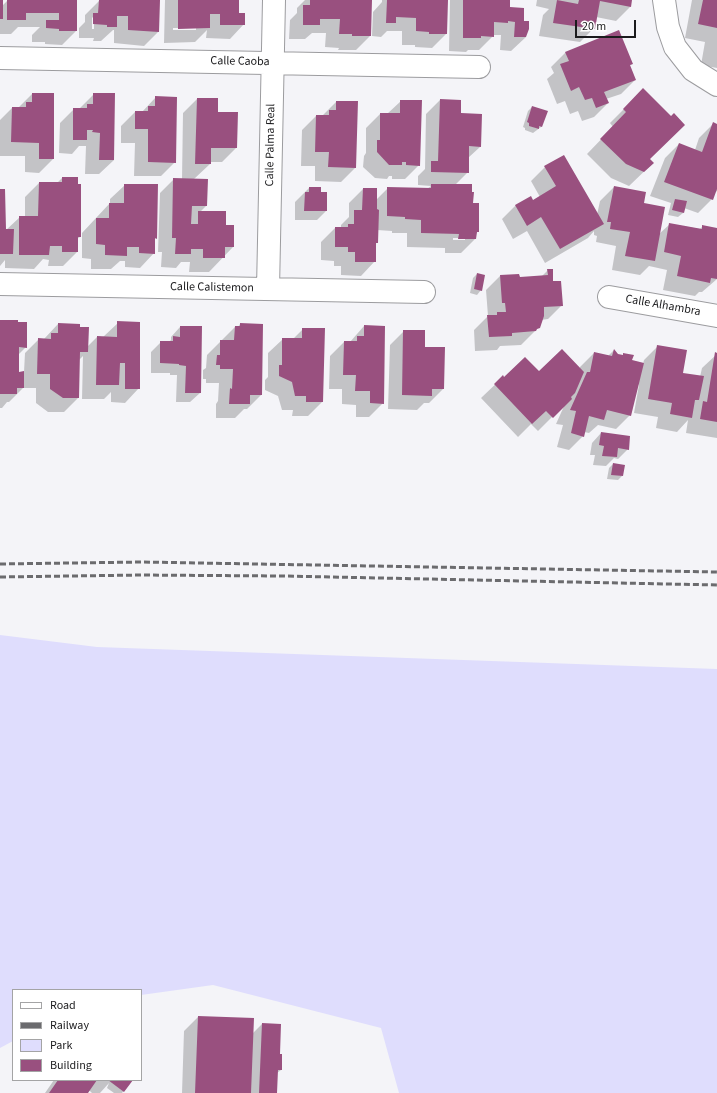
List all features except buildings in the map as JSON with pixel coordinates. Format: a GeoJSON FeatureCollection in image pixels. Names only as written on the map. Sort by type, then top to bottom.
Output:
{"type":"FeatureCollection","features":[{"type":"Feature","properties":{"kind":"street","name":"Calle Palma Real"},"geometry":{"type":"LineString","coordinates":[[268,289],[274,0]]}},
{"type":"Feature","properties":{"kind":"street"},"geometry":{"type":"LineString","coordinates":[[664,0],[668,27],[675,47],[693,70],[717,85]]}},
{"type":"Feature","properties":{"kind":"street","name":"Calle Caoba"},"geometry":{"type":"LineString","coordinates":[[0,58],[479,67]]}},
{"type":"Feature","properties":{"kind":"street","name":"Calle Calistemon"},"geometry":{"type":"LineString","coordinates":[[0,284],[424,292]]}},
{"type":"Feature","properties":{"kind":"street","name":"Calle Alhambra"},"geometry":{"type":"LineString","coordinates":[[609,297],[717,316]]}},
{"type":"Feature","properties":{"kind":"green space"},"geometry":{"type":"Polygon","coordinates":[[[0,635],[97,647],[717,669],[717,1093],[399,1093],[381,1028],[213,985],[142,995],[142,989],[12,989],[12,1042],[0,1048],[0,635]]]}},
{"type":"Feature","properties":{"kind":"railway"},"geometry":{"type":"LineString","coordinates":[[0,564],[141,562],[717,572]]}},
{"type":"Feature","properties":{"kind":"railway"},"geometry":{"type":"LineString","coordinates":[[0,577],[141,575],[283,576],[717,585]]}}]}
